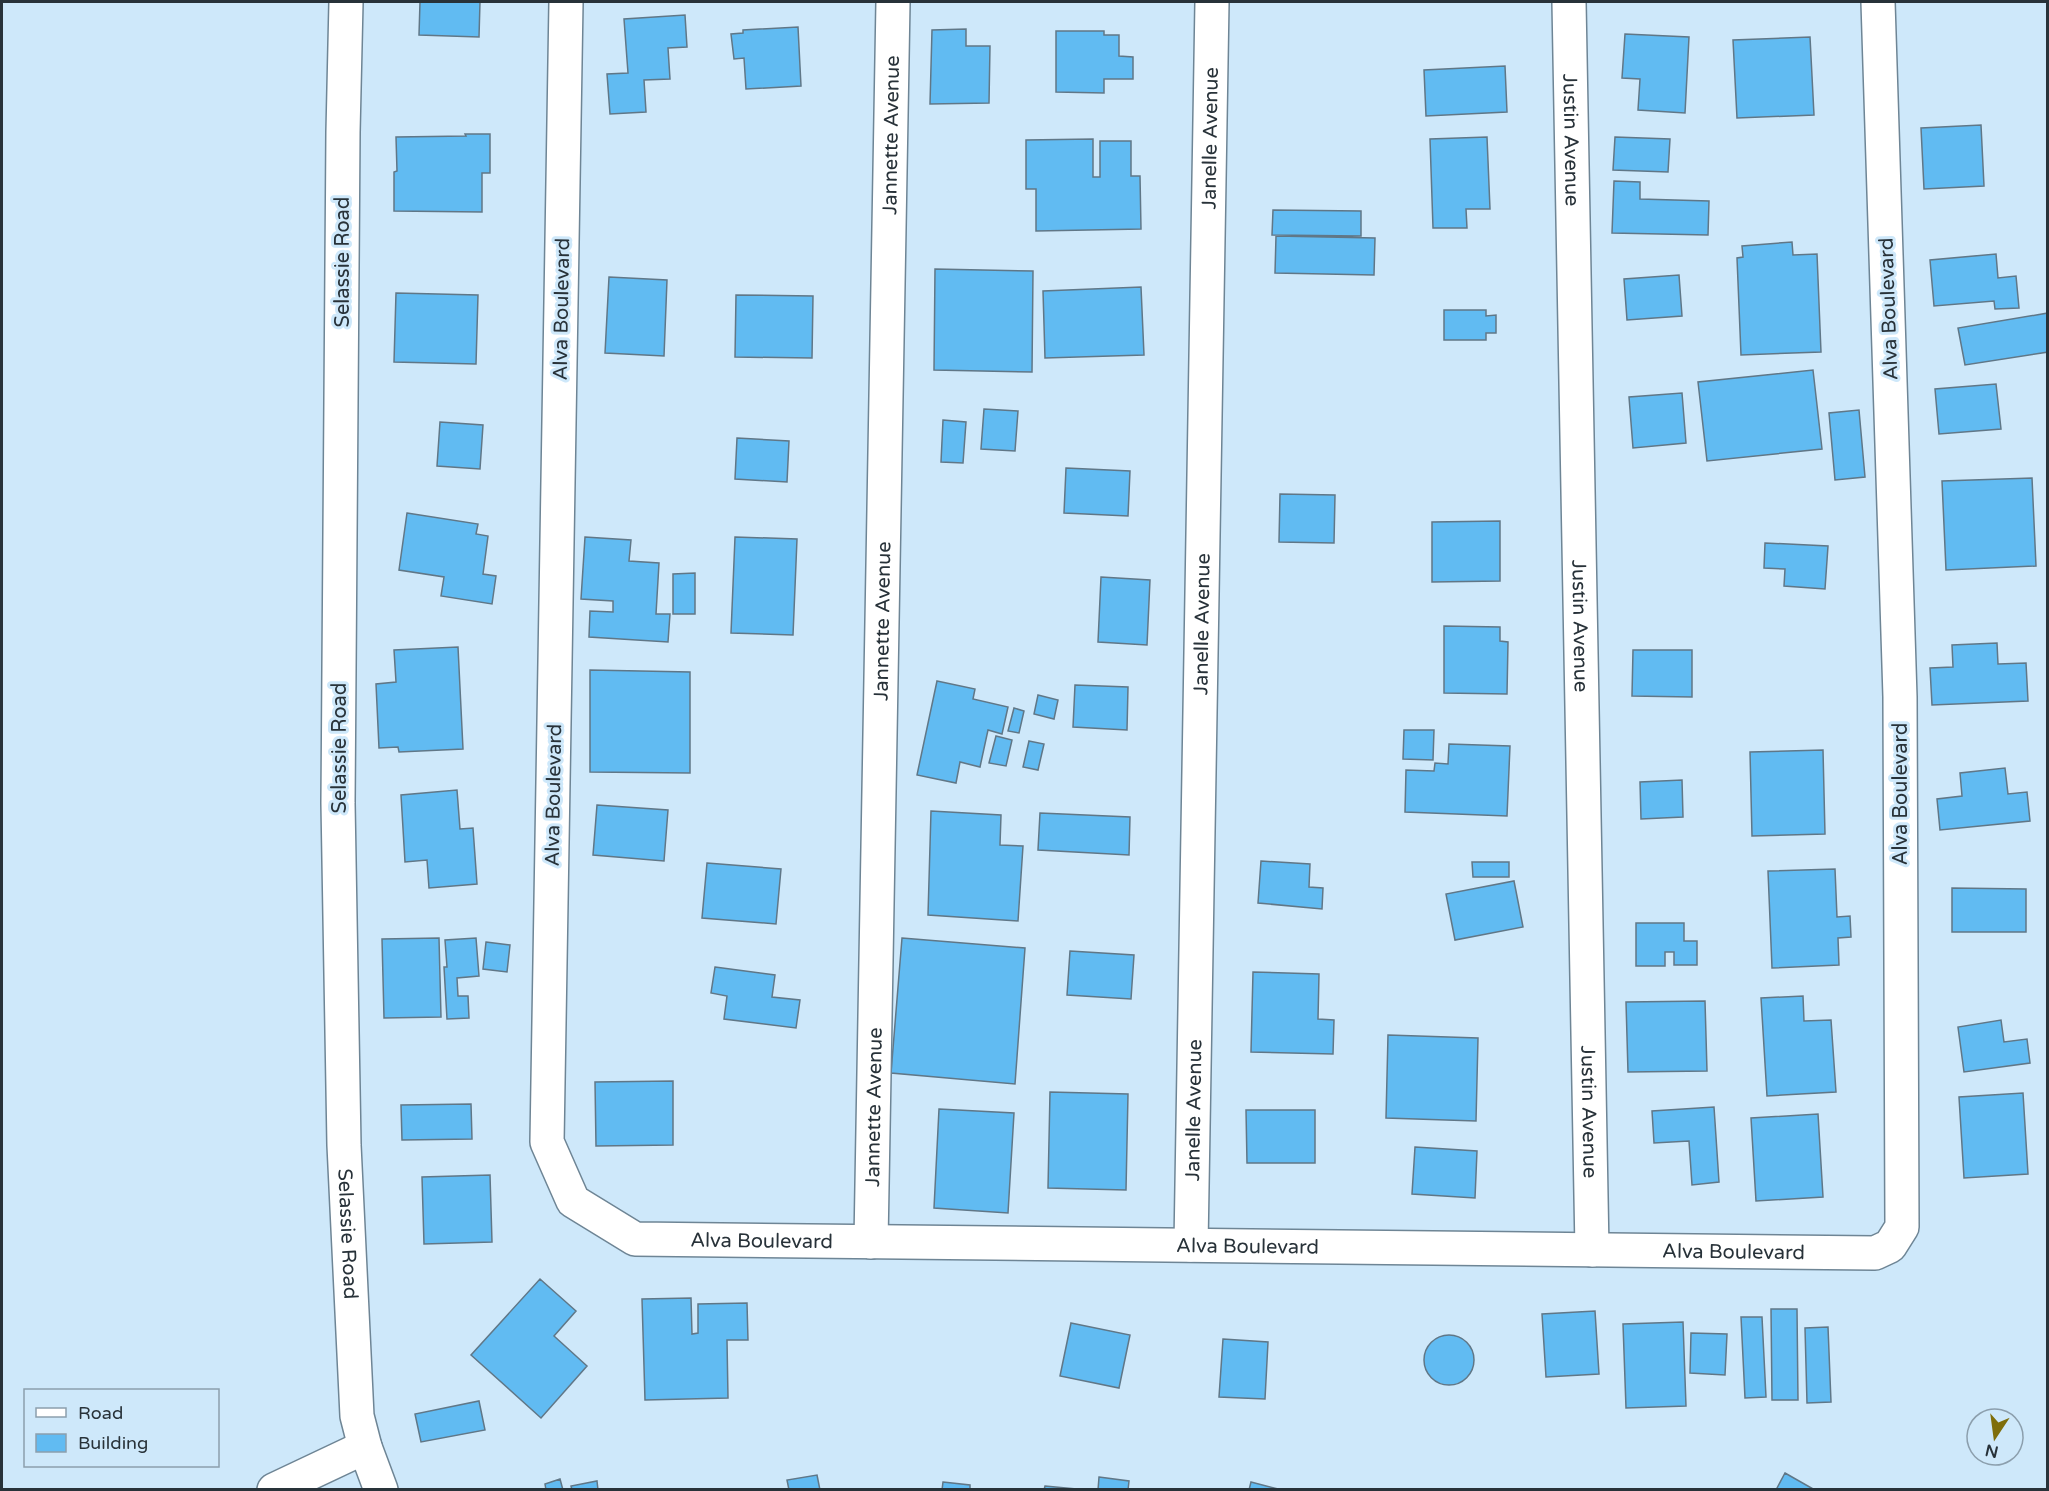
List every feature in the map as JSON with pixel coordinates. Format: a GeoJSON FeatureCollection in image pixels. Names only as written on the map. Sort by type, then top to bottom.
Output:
{"type":"FeatureCollection","features":[{"type":"Feature","properties":{"kind":"street","name":"Selassie Road"},"geometry":{"type":"LineString","coordinates":[[346,2],[343,144],[339,862],[344,1145],[357,1416],[381,1490]]}},
{"type":"Feature","properties":{"kind":"street","name":"Alva Boulevard"},"geometry":{"type":"LineString","coordinates":[[566,2],[547,1142],[573,1201],[635,1239],[1875,1253],[1890,1246],[1902,1227],[1900,697],[1878,2]]}},
{"type":"Feature","properties":{"kind":"street","name":"Jannette Avenue"},"geometry":{"type":"LineString","coordinates":[[871,1242],[893,2]]}},
{"type":"Feature","properties":{"kind":"street","name":"Janelle Avenue"},"geometry":{"type":"LineString","coordinates":[[1191,1245],[1212,2]]}},
{"type":"Feature","properties":{"kind":"street","name":"Justin Avenue"},"geometry":{"type":"LineString","coordinates":[[1569,2],[1592,1250]]}},
{"type":"Feature","properties":{"kind":"street"},"geometry":{"type":"LineString","coordinates":[[274,1490],[365,1446]]}},
{"type":"Feature","properties":{"kind":"building"},"geometry":{"type":"Polygon","coordinates":[[[420,2],[480,2],[479,37],[419,35],[420,2]]]}},
{"type":"Feature","properties":{"kind":"building"},"geometry":{"type":"Polygon","coordinates":[[[685,15],[687,47],[668,48],[670,79],[644,80],[646,112],[610,114],[607,74],[628,73],[624,19],[685,15]]]}},
{"type":"Feature","properties":{"kind":"building"},"geometry":{"type":"Polygon","coordinates":[[[798,27],[801,86],[746,89],[744,58],[734,59],[731,34],[743,33],[743,30],[798,27]]]}},
{"type":"Feature","properties":{"kind":"building"},"geometry":{"type":"Polygon","coordinates":[[[966,29],[966,46],[990,46],[989,103],[930,104],[932,30],[966,29]]]}},
{"type":"Feature","properties":{"kind":"building"},"geometry":{"type":"Polygon","coordinates":[[[1056,31],[1104,31],[1104,35],[1119,35],[1119,56],[1133,57],[1133,79],[1104,79],[1104,93],[1056,92],[1056,31]]]}},
{"type":"Feature","properties":{"kind":"building"},"geometry":{"type":"Polygon","coordinates":[[[1625,34],[1689,37],[1685,113],[1638,110],[1640,79],[1622,78],[1625,34]]]}},
{"type":"Feature","properties":{"kind":"building"},"geometry":{"type":"Polygon","coordinates":[[[1810,37],[1814,115],[1737,118],[1733,40],[1810,37]]]}},
{"type":"Feature","properties":{"kind":"building"},"geometry":{"type":"Polygon","coordinates":[[[1505,66],[1507,112],[1426,116],[1424,70],[1505,66]]]}},
{"type":"Feature","properties":{"kind":"building"},"geometry":{"type":"Polygon","coordinates":[[[1981,125],[1984,186],[1924,189],[1921,128],[1981,125]]]}},
{"type":"Feature","properties":{"kind":"building"},"geometry":{"type":"Polygon","coordinates":[[[465,134],[490,134],[490,173],[482,173],[482,212],[394,211],[394,172],[397,171],[396,137],[466,136],[465,134]]]}},
{"type":"Feature","properties":{"kind":"building"},"geometry":{"type":"Polygon","coordinates":[[[1487,137],[1490,209],[1466,209],[1467,228],[1433,228],[1430,139],[1487,137]]]}},
{"type":"Feature","properties":{"kind":"building"},"geometry":{"type":"Polygon","coordinates":[[[1615,137],[1670,139],[1668,172],[1613,170],[1615,137]]]}},
{"type":"Feature","properties":{"kind":"building"},"geometry":{"type":"Polygon","coordinates":[[[1093,139],[1093,177],[1100,177],[1100,141],[1131,141],[1131,176],[1140,176],[1141,229],[1036,231],[1036,189],[1026,189],[1026,140],[1093,139]]]}},
{"type":"Feature","properties":{"kind":"building"},"geometry":{"type":"Polygon","coordinates":[[[1614,181],[1640,182],[1640,199],[1709,201],[1708,235],[1612,233],[1614,181]]]}},
{"type":"Feature","properties":{"kind":"building"},"geometry":{"type":"Polygon","coordinates":[[[1273,210],[1361,211],[1361,236],[1272,235],[1273,210]]]}},
{"type":"Feature","properties":{"kind":"building"},"geometry":{"type":"Polygon","coordinates":[[[1276,236],[1375,238],[1374,275],[1275,273],[1276,236]]]}},
{"type":"Feature","properties":{"kind":"building"},"geometry":{"type":"Polygon","coordinates":[[[1792,242],[1793,255],[1817,254],[1821,352],[1741,355],[1737,258],[1743,257],[1742,246],[1792,242]]]}},
{"type":"Feature","properties":{"kind":"building"},"geometry":{"type":"Polygon","coordinates":[[[1996,254],[1998,278],[2016,276],[2019,308],[1995,309],[1994,301],[1934,306],[1930,260],[1996,254]]]}},
{"type":"Feature","properties":{"kind":"building"},"geometry":{"type":"Polygon","coordinates":[[[935,269],[1033,271],[1032,372],[934,370],[935,269]]]}},
{"type":"Feature","properties":{"kind":"building"},"geometry":{"type":"Polygon","coordinates":[[[1679,275],[1682,316],[1627,320],[1624,279],[1679,275]]]}},
{"type":"Feature","properties":{"kind":"building"},"geometry":{"type":"Polygon","coordinates":[[[609,277],[667,280],[664,356],[605,353],[609,277]]]}},
{"type":"Feature","properties":{"kind":"building"},"geometry":{"type":"Polygon","coordinates":[[[1141,287],[1144,355],[1045,358],[1043,291],[1141,287]]]}},
{"type":"Feature","properties":{"kind":"building"},"geometry":{"type":"Polygon","coordinates":[[[396,293],[478,295],[476,364],[394,362],[396,293]]]}},
{"type":"Feature","properties":{"kind":"building"},"geometry":{"type":"Polygon","coordinates":[[[736,295],[813,296],[812,358],[735,357],[736,295]]]}},
{"type":"Feature","properties":{"kind":"building"},"geometry":{"type":"Polygon","coordinates":[[[1444,310],[1486,310],[1486,316],[1496,315],[1496,333],[1486,333],[1486,340],[1444,340],[1444,310]]]}},
{"type":"Feature","properties":{"kind":"building"},"geometry":{"type":"Polygon","coordinates":[[[2048,313],[2048,352],[1965,365],[1958,328],[2048,313]]]}},
{"type":"Feature","properties":{"kind":"building"},"geometry":{"type":"Polygon","coordinates":[[[1813,370],[1822,449],[1707,461],[1698,382],[1813,370]]]}},
{"type":"Feature","properties":{"kind":"building"},"geometry":{"type":"Polygon","coordinates":[[[1996,384],[2001,429],[1939,434],[1935,389],[1996,384]]]}},
{"type":"Feature","properties":{"kind":"building"},"geometry":{"type":"Polygon","coordinates":[[[1682,393],[1686,443],[1633,448],[1629,397],[1682,393]]]}},
{"type":"Feature","properties":{"kind":"building"},"geometry":{"type":"Polygon","coordinates":[[[984,409],[1018,411],[1015,451],[981,449],[984,409]]]}},
{"type":"Feature","properties":{"kind":"building"},"geometry":{"type":"Polygon","coordinates":[[[1859,410],[1865,477],[1835,480],[1829,413],[1859,410]]]}},
{"type":"Feature","properties":{"kind":"building"},"geometry":{"type":"Polygon","coordinates":[[[943,420],[966,422],[963,463],[941,462],[943,420]]]}},
{"type":"Feature","properties":{"kind":"building"},"geometry":{"type":"Polygon","coordinates":[[[440,422],[483,425],[480,469],[437,466],[440,422]]]}},
{"type":"Feature","properties":{"kind":"building"},"geometry":{"type":"Polygon","coordinates":[[[737,438],[789,441],[787,482],[735,479],[737,438]]]}},
{"type":"Feature","properties":{"kind":"building"},"geometry":{"type":"Polygon","coordinates":[[[1066,468],[1130,471],[1128,516],[1064,513],[1066,468]]]}},
{"type":"Feature","properties":{"kind":"building"},"geometry":{"type":"Polygon","coordinates":[[[2032,478],[2036,566],[1946,570],[1942,481],[2032,478]]]}},
{"type":"Feature","properties":{"kind":"building"},"geometry":{"type":"Polygon","coordinates":[[[1280,494],[1335,495],[1334,543],[1279,542],[1280,494]]]}},
{"type":"Feature","properties":{"kind":"building"},"geometry":{"type":"Polygon","coordinates":[[[407,513],[478,524],[476,534],[488,536],[483,574],[496,576],[492,604],[441,596],[444,577],[399,570],[407,513]]]}},
{"type":"Feature","properties":{"kind":"building"},"geometry":{"type":"Polygon","coordinates":[[[1500,521],[1500,581],[1432,582],[1432,522],[1500,521]]]}},
{"type":"Feature","properties":{"kind":"building"},"geometry":{"type":"Polygon","coordinates":[[[585,537],[631,540],[629,561],[659,563],[656,614],[670,614],[668,642],[589,637],[590,611],[613,612],[613,601],[581,599],[585,537]]]}},
{"type":"Feature","properties":{"kind":"building"},"geometry":{"type":"Polygon","coordinates":[[[735,537],[797,539],[793,635],[731,633],[735,537]]]}},
{"type":"Feature","properties":{"kind":"building"},"geometry":{"type":"Polygon","coordinates":[[[1765,543],[1828,546],[1825,589],[1784,586],[1785,569],[1764,568],[1765,543]]]}},
{"type":"Feature","properties":{"kind":"building"},"geometry":{"type":"Polygon","coordinates":[[[695,573],[695,614],[673,614],[673,574],[695,573]]]}},
{"type":"Feature","properties":{"kind":"building"},"geometry":{"type":"Polygon","coordinates":[[[1101,577],[1150,580],[1147,645],[1098,642],[1101,577]]]}},
{"type":"Feature","properties":{"kind":"building"},"geometry":{"type":"Polygon","coordinates":[[[1444,626],[1500,627],[1500,641],[1508,642],[1507,694],[1444,693],[1444,626]]]}},
{"type":"Feature","properties":{"kind":"building"},"geometry":{"type":"Polygon","coordinates":[[[1997,643],[1998,664],[2026,663],[2028,701],[1932,705],[1930,668],[1953,667],[1952,645],[1997,643]]]}},
{"type":"Feature","properties":{"kind":"building"},"geometry":{"type":"Polygon","coordinates":[[[458,647],[463,749],[399,752],[398,747],[379,748],[376,684],[396,682],[394,650],[458,647]]]}},
{"type":"Feature","properties":{"kind":"building"},"geometry":{"type":"Polygon","coordinates":[[[1633,650],[1692,650],[1692,697],[1632,696],[1633,650]]]}},
{"type":"Feature","properties":{"kind":"building"},"geometry":{"type":"Polygon","coordinates":[[[590,670],[690,672],[690,773],[590,772],[590,670]]]}},
{"type":"Feature","properties":{"kind":"building"},"geometry":{"type":"Polygon","coordinates":[[[937,681],[975,689],[973,699],[1008,707],[1002,734],[988,730],[980,767],[960,762],[956,783],[917,775],[937,681]]]}},
{"type":"Feature","properties":{"kind":"building"},"geometry":{"type":"Polygon","coordinates":[[[1075,685],[1128,687],[1127,730],[1073,727],[1075,685]]]}},
{"type":"Feature","properties":{"kind":"building"},"geometry":{"type":"Polygon","coordinates":[[[1038,695],[1058,700],[1054,719],[1034,714],[1038,695]]]}},
{"type":"Feature","properties":{"kind":"building"},"geometry":{"type":"Polygon","coordinates":[[[1014,708],[1024,711],[1019,733],[1008,731],[1014,708]]]}},
{"type":"Feature","properties":{"kind":"building"},"geometry":{"type":"Polygon","coordinates":[[[1404,730],[1434,730],[1433,760],[1403,759],[1404,730]]]}},
{"type":"Feature","properties":{"kind":"building"},"geometry":{"type":"Polygon","coordinates":[[[996,736],[1012,740],[1006,766],[989,763],[996,736]]]}},
{"type":"Feature","properties":{"kind":"building"},"geometry":{"type":"Polygon","coordinates":[[[1029,741],[1044,744],[1038,770],[1023,767],[1029,741]]]}},
{"type":"Feature","properties":{"kind":"building"},"geometry":{"type":"Polygon","coordinates":[[[1449,744],[1510,746],[1507,816],[1405,812],[1406,770],[1434,771],[1435,763],[1448,764],[1449,744]]]}},
{"type":"Feature","properties":{"kind":"building"},"geometry":{"type":"Polygon","coordinates":[[[1823,750],[1825,834],[1752,836],[1750,752],[1823,750]]]}},
{"type":"Feature","properties":{"kind":"building"},"geometry":{"type":"Polygon","coordinates":[[[2005,768],[2008,794],[2027,792],[2030,821],[1940,830],[1937,799],[1962,796],[1960,773],[2005,768]]]}},
{"type":"Feature","properties":{"kind":"building"},"geometry":{"type":"Polygon","coordinates":[[[1682,780],[1683,817],[1641,819],[1640,782],[1682,780]]]}},
{"type":"Feature","properties":{"kind":"building"},"geometry":{"type":"Polygon","coordinates":[[[457,790],[460,829],[473,828],[477,884],[429,888],[427,860],[405,862],[401,795],[457,790]]]}},
{"type":"Feature","properties":{"kind":"building"},"geometry":{"type":"Polygon","coordinates":[[[597,805],[668,810],[664,861],[593,855],[597,805]]]}},
{"type":"Feature","properties":{"kind":"building"},"geometry":{"type":"Polygon","coordinates":[[[931,811],[1001,815],[1000,845],[1023,846],[1018,921],[928,915],[931,811]]]}},
{"type":"Feature","properties":{"kind":"building"},"geometry":{"type":"Polygon","coordinates":[[[1040,813],[1130,817],[1129,855],[1038,850],[1040,813]]]}},
{"type":"Feature","properties":{"kind":"building"},"geometry":{"type":"Polygon","coordinates":[[[1261,861],[1310,864],[1309,887],[1323,888],[1322,909],[1258,903],[1261,861]]]}},
{"type":"Feature","properties":{"kind":"building"},"geometry":{"type":"Polygon","coordinates":[[[1472,862],[1509,862],[1509,877],[1473,877],[1472,862]]]}},
{"type":"Feature","properties":{"kind":"building"},"geometry":{"type":"Polygon","coordinates":[[[707,863],[781,869],[776,924],[702,918],[707,863]]]}},
{"type":"Feature","properties":{"kind":"building"},"geometry":{"type":"Polygon","coordinates":[[[1835,869],[1837,917],[1850,916],[1851,937],[1838,938],[1839,965],[1772,968],[1768,871],[1835,869]]]}},
{"type":"Feature","properties":{"kind":"building"},"geometry":{"type":"Polygon","coordinates":[[[1514,881],[1523,927],[1455,940],[1446,894],[1514,881]]]}},
{"type":"Feature","properties":{"kind":"building"},"geometry":{"type":"Polygon","coordinates":[[[1952,888],[2026,889],[2026,932],[1952,932],[1952,888]]]}},
{"type":"Feature","properties":{"kind":"building"},"geometry":{"type":"Polygon","coordinates":[[[1636,923],[1684,923],[1684,941],[1697,941],[1697,965],[1674,965],[1674,952],[1665,952],[1665,966],[1636,966],[1636,923]]]}},
{"type":"Feature","properties":{"kind":"building"},"geometry":{"type":"Polygon","coordinates":[[[439,938],[441,1017],[384,1018],[382,939],[439,938]]]}},
{"type":"Feature","properties":{"kind":"building"},"geometry":{"type":"Polygon","coordinates":[[[476,938],[479,976],[457,978],[458,996],[468,996],[469,1018],[447,1019],[445,940],[476,938]]]}},
{"type":"Feature","properties":{"kind":"building"},"geometry":{"type":"Polygon","coordinates":[[[902,938],[1025,948],[1015,1084],[891,1073],[902,938]]]}},
{"type":"Feature","properties":{"kind":"building"},"geometry":{"type":"Polygon","coordinates":[[[486,942],[510,945],[507,972],[483,969],[486,942]]]}},
{"type":"Feature","properties":{"kind":"building"},"geometry":{"type":"Polygon","coordinates":[[[1070,951],[1134,955],[1131,999],[1067,995],[1070,951]]]}},
{"type":"Feature","properties":{"kind":"building"},"geometry":{"type":"Polygon","coordinates":[[[715,967],[775,975],[772,997],[800,1000],[796,1028],[724,1019],[727,996],[711,993],[715,967]]]}},
{"type":"Feature","properties":{"kind":"building"},"geometry":{"type":"Polygon","coordinates":[[[1253,972],[1319,974],[1318,1019],[1334,1020],[1333,1054],[1251,1052],[1253,972]]]}},
{"type":"Feature","properties":{"kind":"building"},"geometry":{"type":"Polygon","coordinates":[[[1803,996],[1804,1021],[1831,1020],[1836,1092],[1767,1096],[1761,998],[1803,996]]]}},
{"type":"Feature","properties":{"kind":"building"},"geometry":{"type":"Polygon","coordinates":[[[1705,1001],[1707,1071],[1628,1072],[1626,1002],[1705,1001]]]}},
{"type":"Feature","properties":{"kind":"building"},"geometry":{"type":"Polygon","coordinates":[[[2001,1020],[2004,1042],[2027,1039],[2030,1063],[1964,1072],[1958,1027],[2001,1020]]]}},
{"type":"Feature","properties":{"kind":"building"},"geometry":{"type":"Polygon","coordinates":[[[1388,1035],[1478,1038],[1476,1121],[1386,1118],[1388,1035]]]}},
{"type":"Feature","properties":{"kind":"building"},"geometry":{"type":"Polygon","coordinates":[[[673,1081],[673,1145],[596,1146],[595,1082],[673,1081]]]}},
{"type":"Feature","properties":{"kind":"building"},"geometry":{"type":"Polygon","coordinates":[[[1050,1092],[1128,1094],[1126,1190],[1048,1188],[1050,1092]]]}},
{"type":"Feature","properties":{"kind":"building"},"geometry":{"type":"Polygon","coordinates":[[[2023,1093],[2028,1174],[1964,1178],[1959,1097],[2023,1093]]]}},
{"type":"Feature","properties":{"kind":"building"},"geometry":{"type":"Polygon","coordinates":[[[471,1104],[472,1139],[402,1140],[401,1105],[471,1104]]]}},
{"type":"Feature","properties":{"kind":"building"},"geometry":{"type":"Polygon","coordinates":[[[1714,1107],[1719,1182],[1692,1185],[1689,1141],[1654,1143],[1652,1111],[1714,1107]]]}},
{"type":"Feature","properties":{"kind":"building"},"geometry":{"type":"Polygon","coordinates":[[[939,1109],[1014,1113],[1008,1213],[934,1208],[939,1109]]]}},
{"type":"Feature","properties":{"kind":"building"},"geometry":{"type":"Polygon","coordinates":[[[1246,1110],[1315,1110],[1315,1163],[1247,1163],[1246,1110]]]}},
{"type":"Feature","properties":{"kind":"building"},"geometry":{"type":"Polygon","coordinates":[[[1818,1114],[1823,1197],[1756,1201],[1751,1118],[1818,1114]]]}},
{"type":"Feature","properties":{"kind":"building"},"geometry":{"type":"Polygon","coordinates":[[[1415,1147],[1477,1151],[1475,1198],[1412,1194],[1415,1147]]]}},
{"type":"Feature","properties":{"kind":"building"},"geometry":{"type":"Polygon","coordinates":[[[490,1175],[492,1242],[424,1244],[422,1177],[490,1175]]]}},
{"type":"Feature","properties":{"kind":"building"},"geometry":{"type":"Polygon","coordinates":[[[540,1279],[576,1311],[554,1336],[587,1366],[541,1418],[471,1355],[540,1279]]]}},
{"type":"Feature","properties":{"kind":"building"},"geometry":{"type":"Polygon","coordinates":[[[691,1298],[692,1334],[698,1333],[698,1304],[747,1303],[748,1340],[727,1340],[728,1398],[645,1400],[642,1299],[691,1298]]]}},
{"type":"Feature","properties":{"kind":"building"},"geometry":{"type":"Polygon","coordinates":[[[1771,1309],[1797,1309],[1798,1400],[1772,1400],[1771,1309]]]}},
{"type":"Feature","properties":{"kind":"building"},"geometry":{"type":"Polygon","coordinates":[[[1595,1311],[1599,1374],[1546,1377],[1542,1314],[1595,1311]]]}},
{"type":"Feature","properties":{"kind":"building"},"geometry":{"type":"Polygon","coordinates":[[[1741,1317],[1762,1317],[1766,1397],[1745,1398],[1741,1317]]]}},
{"type":"Feature","properties":{"kind":"building"},"geometry":{"type":"Polygon","coordinates":[[[1683,1322],[1686,1406],[1626,1408],[1623,1324],[1683,1322]]]}},
{"type":"Feature","properties":{"kind":"building"},"geometry":{"type":"Polygon","coordinates":[[[1071,1323],[1130,1335],[1119,1388],[1060,1376],[1071,1323]]]}},
{"type":"Feature","properties":{"kind":"building"},"geometry":{"type":"Polygon","coordinates":[[[1828,1327],[1831,1402],[1807,1403],[1805,1328],[1828,1327]]]}},
{"type":"Feature","properties":{"kind":"building"},"geometry":{"type":"Polygon","coordinates":[[[1691,1333],[1727,1334],[1725,1375],[1690,1373],[1691,1333]]]}},
{"type":"Feature","properties":{"kind":"building"},"geometry":{"type":"Polygon","coordinates":[[[1444,1335],[1454,1335],[1467,1342],[1474,1355],[1474,1365],[1467,1378],[1454,1385],[1444,1385],[1435,1381],[1428,1374],[1424,1365],[1424,1355],[1428,1346],[1435,1339],[1444,1335]]]}},
{"type":"Feature","properties":{"kind":"building"},"geometry":{"type":"Polygon","coordinates":[[[1223,1339],[1268,1342],[1265,1399],[1219,1397],[1223,1339]]]}},
{"type":"Feature","properties":{"kind":"building"},"geometry":{"type":"Polygon","coordinates":[[[479,1401],[485,1430],[421,1442],[415,1414],[479,1401]]]}},
{"type":"Feature","properties":{"kind":"building"},"geometry":{"type":"Polygon","coordinates":[[[1785,1473],[1815,1490],[1776,1490],[1785,1473]]]}},
{"type":"Feature","properties":{"kind":"building"},"geometry":{"type":"Polygon","coordinates":[[[817,1475],[820,1490],[789,1490],[787,1480],[817,1475]]]}},
{"type":"Feature","properties":{"kind":"building"},"geometry":{"type":"Polygon","coordinates":[[[1099,1477],[1129,1481],[1128,1490],[1098,1490],[1099,1477]]]}},
{"type":"Feature","properties":{"kind":"building"},"geometry":{"type":"Polygon","coordinates":[[[1099,1477],[1129,1481],[1128,1490],[1098,1490],[1099,1477]]]}},
{"type":"Feature","properties":{"kind":"building"},"geometry":{"type":"Polygon","coordinates":[[[560,1479],[563,1490],[546,1490],[545,1484],[560,1479]]]}},
{"type":"Feature","properties":{"kind":"building"},"geometry":{"type":"Polygon","coordinates":[[[597,1481],[598,1490],[572,1490],[571,1486],[597,1481]]]}},
{"type":"Feature","properties":{"kind":"building"},"geometry":{"type":"Polygon","coordinates":[[[943,1482],[970,1485],[970,1490],[942,1490],[943,1482]]]}},
{"type":"Feature","properties":{"kind":"building"},"geometry":{"type":"Polygon","coordinates":[[[1251,1482],[1282,1490],[1249,1490],[1251,1482]]]}},
{"type":"Feature","properties":{"kind":"building"},"geometry":{"type":"Polygon","coordinates":[[[1045,1486],[1076,1489],[1076,1490],[1044,1490],[1045,1486]]]}},
{"type":"Feature","properties":{"kind":"building"},"geometry":{"type":"Polygon","coordinates":[[[1045,1486],[1076,1489],[1076,1490],[1044,1490],[1045,1486]]]}}]}
